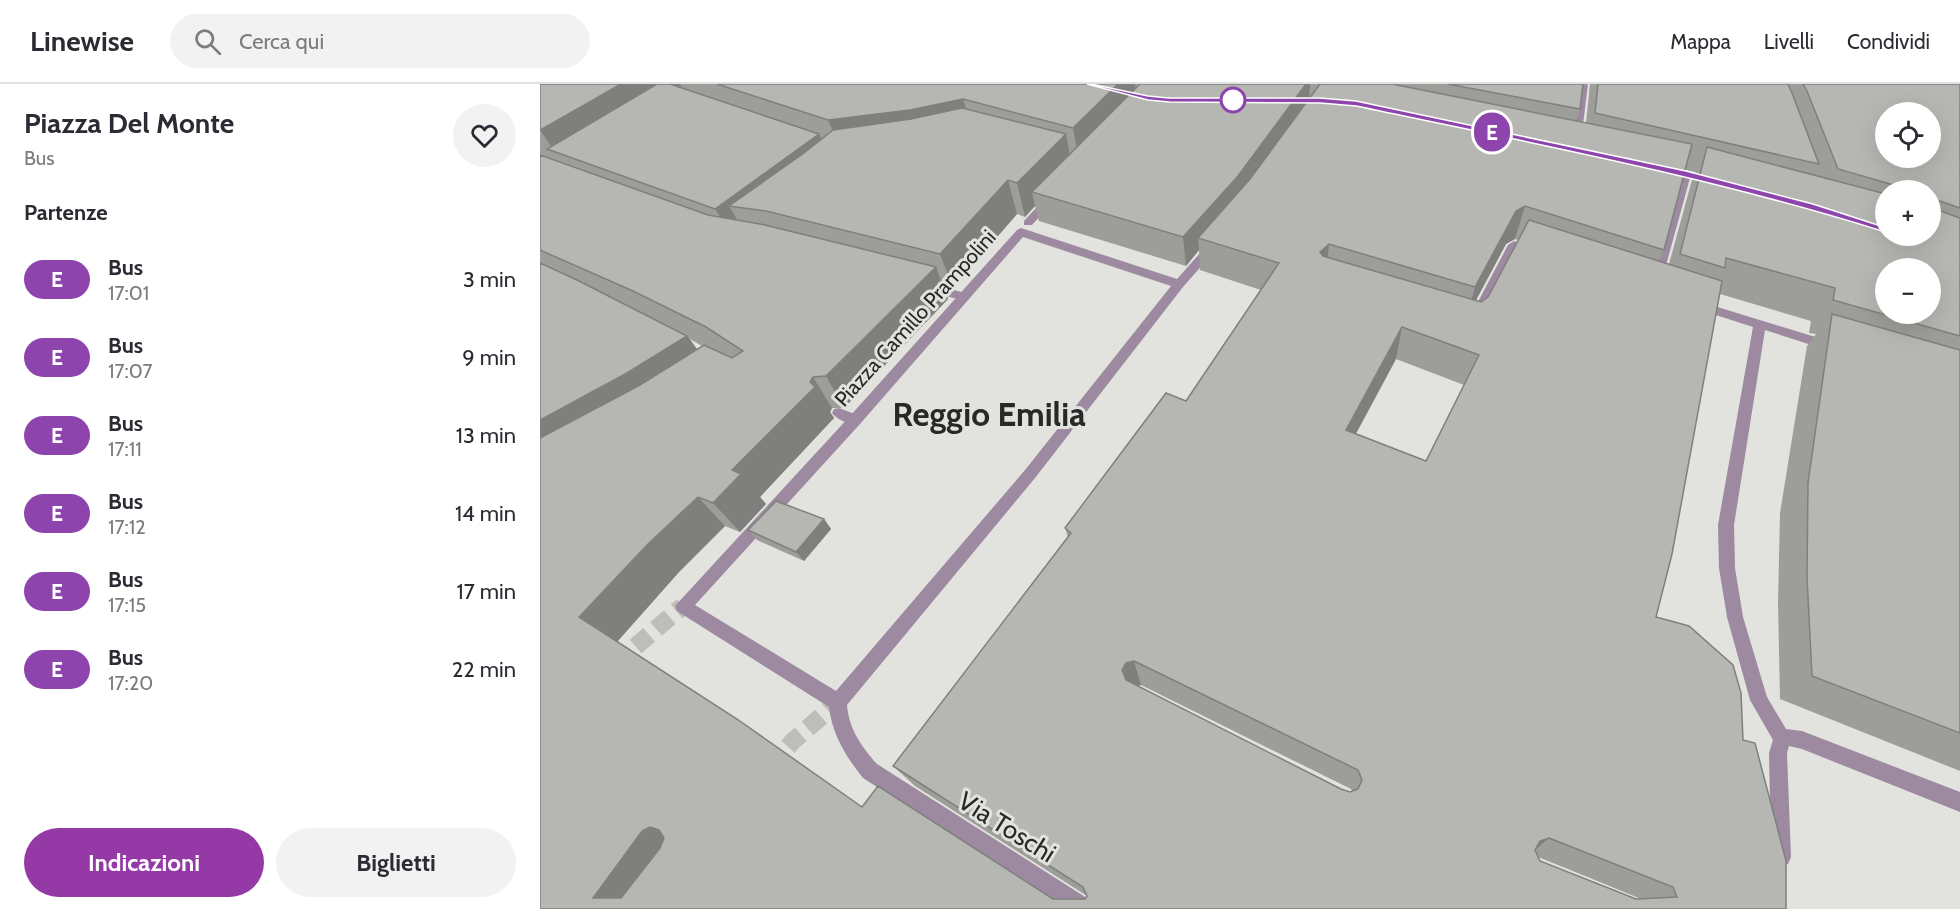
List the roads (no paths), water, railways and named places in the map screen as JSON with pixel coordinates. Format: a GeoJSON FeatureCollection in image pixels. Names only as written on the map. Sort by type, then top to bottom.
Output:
{"type":"FeatureCollection","features":[{"type":"Feature","properties":{"kind":"street"},"geometry":{"type":"LineString","coordinates":[[1575,150],[1583,84]]}},
{"type":"Feature","properties":{"kind":"street"},"geometry":{"type":"LineString","coordinates":[[1653,166],[1726,183]]}},
{"type":"Feature","properties":{"kind":"street"},"geometry":{"type":"LineString","coordinates":[[1653,291],[1686,174]]}},
{"type":"Feature","properties":{"kind":"street"},"geometry":{"type":"LineString","coordinates":[[1024,228],[1060,189]]}},
{"type":"Feature","properties":{"kind":"street","name":"Piazza Camillo Prampolini"},"geometry":{"type":"LineString","coordinates":[[838,702],[683,606],[847,417],[965,297],[1024,228],[1179,284]]}},
{"type":"Feature","properties":{"kind":"street"},"geometry":{"type":"LineString","coordinates":[[838,702],[1030,474],[1179,284],[1212,253],[1222,235]]}},
{"type":"Feature","properties":{"kind":"street"},"geometry":{"type":"LineString","coordinates":[[1470,328],[1514,245],[1546,256]]}},
{"type":"Feature","properties":{"kind":"street"},"geometry":{"type":"LineString","coordinates":[[920,285],[965,297]]}},
{"type":"Feature","properties":{"kind":"street"},"geometry":{"type":"LineString","coordinates":[[1685,301],[1849,351]]}},
{"type":"Feature","properties":{"kind":"street"},"geometry":{"type":"LineString","coordinates":[[1760,325],[1726,525],[1727,568],[1735,617],[1759,699],[1782,739],[1778,753],[1781,873]]}},
{"type":"Feature","properties":{"kind":"street","name":"Via Toschi"},"geometry":{"type":"LineString","coordinates":[[838,702],[838,723],[849,747],[870,771],[1085,909]]}},
{"type":"Feature","properties":{"kind":"street"},"geometry":{"type":"LineString","coordinates":[[1782,739],[1790,737],[1802,740],[1960,802]]}},
{"type":"Feature","properties":{"kind":"tunnel"},"geometry":{"type":"LineString","coordinates":[[615,664],[683,606]]}},
{"type":"Feature","properties":{"kind":"tunnel"},"geometry":{"type":"LineString","coordinates":[[770,767],[793,741],[838,702]]}},
{"type":"Feature","properties":{"kind":"district","name":"Reggio Emilia"},"geometry":{"type":"Point","coordinates":[989,414]}}]}
